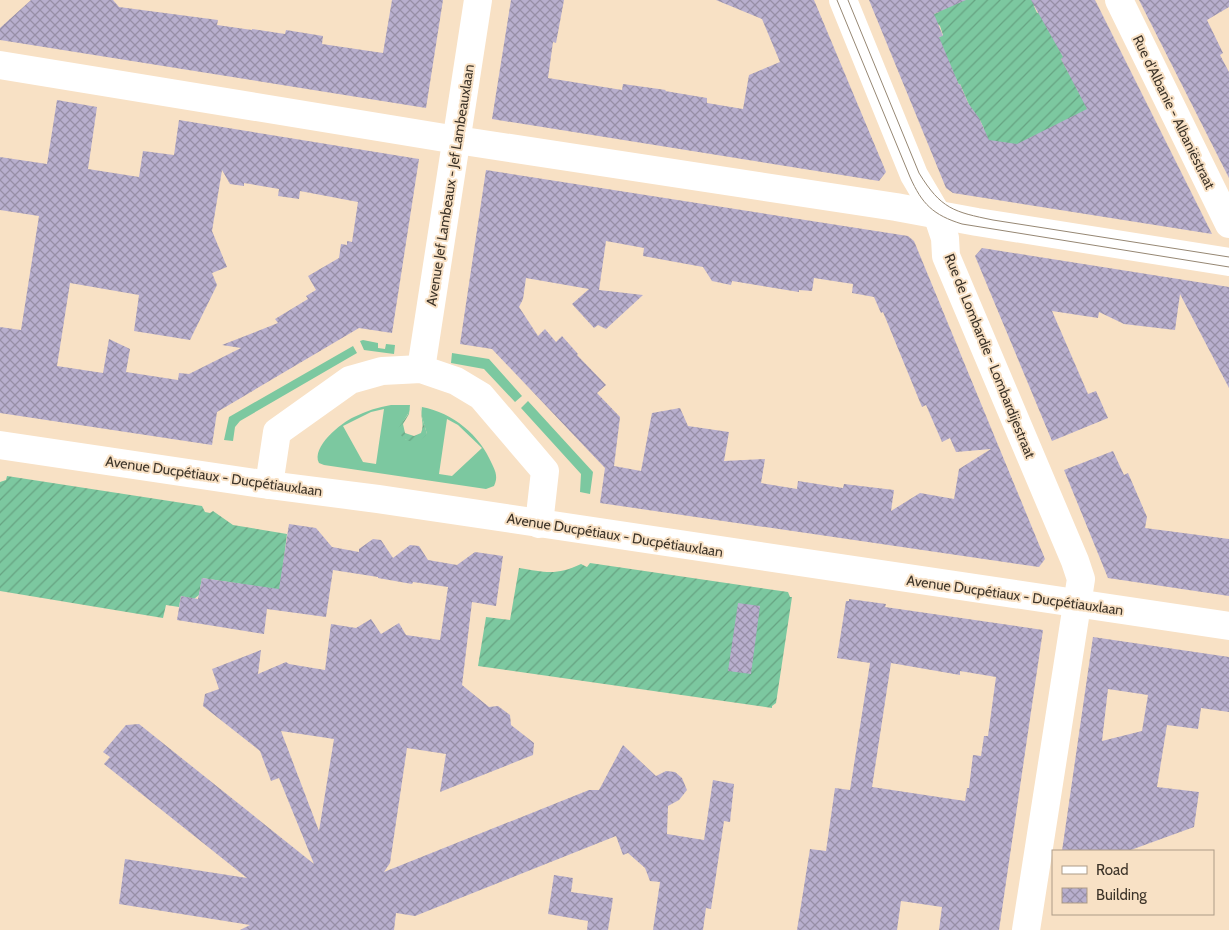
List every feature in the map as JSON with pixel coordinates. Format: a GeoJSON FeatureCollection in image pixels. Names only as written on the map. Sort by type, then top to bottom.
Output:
{"type":"FeatureCollection","features":[{"type":"Feature","properties":{"kind":"street","name":"Avenue Jef Lambeaux - Jef Lambeauxlaan"},"geometry":{"type":"LineString","coordinates":[[421,369],[478,0]]}},
{"type":"Feature","properties":{"kind":"street","name":"Rue de Lombardie - Lombardijestraat"},"geometry":{"type":"LineString","coordinates":[[842,0],[914,175],[937,214],[945,238],[946,256],[1081,579],[1026,930]]}},
{"type":"Feature","properties":{"kind":"street","name":"Rue d'Albanie - Albaniëstraat"},"geometry":{"type":"LineString","coordinates":[[1119,0],[1229,224]]}},
{"type":"Feature","properties":{"kind":"street"},"geometry":{"type":"LineString","coordinates":[[0,65],[457,140],[937,214],[1229,262]]}},
{"type":"Feature","properties":{"kind":"street"},"geometry":{"type":"LineString","coordinates":[[269,485],[277,432],[350,380],[382,370],[421,369],[456,381],[481,396],[545,471],[539,524]]}},
{"type":"Feature","properties":{"kind":"street","name":"Avenue Ducpétiaux - Ducpétiauxlaan"},"geometry":{"type":"LineString","coordinates":[[0,445],[269,485],[378,499],[1229,626]]}},
{"type":"Feature","properties":{"kind":"green space"},"geometry":{"type":"Polygon","coordinates":[[[923,0],[1037,0],[1039,4],[1034,6],[1037,13],[1046,8],[1069,54],[1061,59],[1074,82],[1112,137],[984,149],[984,129],[980,120],[976,121],[946,57],[938,38],[943,35],[940,26],[929,16],[939,12],[937,6],[923,0]]]}},
{"type":"Feature","properties":{"kind":"green space"},"geometry":{"type":"Polygon","coordinates":[[[360,341],[378,343],[378,348],[385,349],[386,344],[395,345],[394,354],[364,350],[360,341]]]}},
{"type":"Feature","properties":{"kind":"green space"},"geometry":{"type":"Polygon","coordinates":[[[353,346],[357,353],[240,421],[235,427],[233,441],[224,440],[229,417],[353,346]]]}},
{"type":"Feature","properties":{"kind":"green space"},"geometry":{"type":"Polygon","coordinates":[[[452,353],[489,359],[522,396],[515,402],[484,369],[451,363],[452,353]]]}},
{"type":"Feature","properties":{"kind":"green space"},"geometry":{"type":"Polygon","coordinates":[[[528,401],[593,472],[590,494],[580,492],[581,474],[521,408],[528,401]]]}},
{"type":"Feature","properties":{"kind":"green space"},"geometry":{"type":"Polygon","coordinates":[[[391,405],[410,405],[409,412],[401,425],[406,440],[427,434],[422,417],[422,407],[444,414],[464,427],[487,453],[495,472],[496,480],[494,486],[486,489],[319,463],[319,450],[335,430],[348,420],[359,415],[391,405]],[[384,409],[371,412],[343,426],[363,462],[376,464],[384,409]],[[447,419],[439,474],[452,476],[482,448],[458,425],[447,419]]]}},
{"type":"Feature","properties":{"kind":"green space"},"geometry":{"type":"Polygon","coordinates":[[[410,405],[409,414],[403,424],[405,433],[414,436],[421,433],[423,426],[421,406],[427,434],[415,441],[407,440],[400,434],[398,429],[408,414],[410,405]]]}},
{"type":"Feature","properties":{"kind":"green space"},"geometry":{"type":"Polygon","coordinates":[[[7,476],[202,506],[205,512],[210,513],[213,511],[233,525],[287,534],[280,590],[202,578],[199,595],[194,599],[181,596],[179,607],[166,605],[163,618],[0,591],[0,482],[6,480],[7,476]]]}},
{"type":"Feature","properties":{"kind":"green space"},"geometry":{"type":"Polygon","coordinates":[[[590,563],[788,592],[790,597],[792,597],[776,703],[772,708],[478,666],[486,617],[510,620],[519,568],[557,572],[581,564],[587,567],[590,563]]]}},
{"type":"Feature","properties":{"kind":"building"},"geometry":{"type":"Polygon","coordinates":[[[31,0],[113,0],[119,7],[218,20],[217,25],[252,30],[285,34],[286,30],[323,36],[322,44],[383,53],[392,0],[443,0],[426,108],[0,40],[0,28],[31,0]]]}},
{"type":"Feature","properties":{"kind":"building"},"geometry":{"type":"Polygon","coordinates":[[[511,0],[564,0],[556,43],[553,42],[548,78],[622,90],[623,84],[666,90],[707,98],[707,103],[743,109],[749,75],[780,62],[762,19],[716,0],[814,0],[886,172],[879,181],[492,119],[511,0]]]}},
{"type":"Feature","properties":{"kind":"building"},"geometry":{"type":"Polygon","coordinates":[[[869,0],[966,0],[934,14],[943,36],[939,37],[959,85],[968,103],[979,118],[989,140],[1017,144],[1087,109],[1061,59],[1063,57],[1031,0],[1095,0],[1212,234],[953,193],[946,188],[869,0]]]}},
{"type":"Feature","properties":{"kind":"building"},"geometry":{"type":"Polygon","coordinates":[[[1139,0],[1229,0],[1229,7],[1207,20],[1223,53],[1220,55],[1229,72],[1229,178],[1139,0]]]}},
{"type":"Feature","properties":{"kind":"building"},"geometry":{"type":"Polygon","coordinates":[[[57,100],[97,107],[88,169],[139,177],[143,151],[174,155],[179,120],[419,159],[392,333],[359,328],[217,412],[212,445],[0,413],[0,327],[21,330],[39,216],[0,210],[0,157],[47,164],[57,100]],[[222,170],[212,231],[227,267],[212,273],[217,285],[190,340],[134,331],[139,295],[70,283],[57,366],[103,373],[109,339],[130,349],[126,372],[178,380],[179,373],[189,374],[241,348],[222,345],[278,323],[275,319],[308,299],[306,296],[316,290],[308,276],[339,258],[341,244],[347,245],[347,241],[352,242],[358,202],[300,191],[299,199],[278,196],[279,189],[244,183],[244,186],[230,184],[222,170]]]}},
{"type":"Feature","properties":{"kind":"building"},"geometry":{"type":"Polygon","coordinates":[[[486,170],[908,236],[914,241],[1045,559],[1039,567],[600,503],[605,468],[492,349],[460,344],[486,170]],[[606,241],[599,290],[643,295],[606,329],[598,325],[594,328],[572,304],[589,289],[526,278],[523,299],[519,307],[538,336],[545,329],[556,342],[562,336],[577,355],[606,385],[597,393],[620,417],[614,466],[641,471],[652,413],[680,408],[688,426],[729,432],[724,461],[765,459],[761,483],[797,489],[798,481],[843,488],[844,484],[894,490],[891,511],[920,493],[954,499],[959,469],[991,449],[956,452],[950,438],[942,442],[926,405],[922,407],[883,312],[881,313],[874,297],[852,293],[853,284],[814,278],[812,291],[799,290],[799,292],[732,281],[731,285],[712,281],[703,267],[643,256],[644,248],[606,241]]]}},
{"type":"Feature","properties":{"kind":"building"},"geometry":{"type":"Polygon","coordinates":[[[982,248],[1229,287],[1229,388],[1180,294],[1175,330],[1124,324],[1099,312],[1098,318],[1052,311],[1088,394],[1096,391],[1108,418],[1052,441],[975,256],[982,248]]]}},
{"type":"Feature","properties":{"kind":"building"},"geometry":{"type":"Polygon","coordinates":[[[1113,451],[1124,475],[1128,473],[1147,517],[1145,528],[1229,539],[1229,596],[1108,578],[1064,470],[1113,451]]]}},
{"type":"Feature","properties":{"kind":"building"},"geometry":{"type":"Polygon","coordinates":[[[289,524],[316,528],[332,547],[359,552],[359,549],[373,539],[381,540],[393,558],[410,545],[419,546],[428,560],[457,565],[475,552],[503,556],[496,606],[472,602],[462,685],[489,707],[498,706],[510,715],[511,725],[534,743],[533,755],[440,792],[446,754],[407,748],[390,863],[384,872],[589,790],[599,790],[623,745],[656,776],[666,771],[675,772],[682,778],[687,790],[679,800],[668,806],[667,834],[704,840],[713,780],[734,784],[730,822],[724,821],[711,909],[706,908],[703,930],[653,930],[660,882],[650,881],[645,868],[628,853],[623,855],[616,836],[415,916],[396,913],[394,930],[240,930],[250,925],[119,904],[125,859],[247,878],[104,764],[110,757],[103,752],[126,725],[139,724],[314,864],[279,778],[271,781],[260,751],[203,706],[205,694],[219,689],[212,669],[261,650],[258,674],[286,662],[325,670],[331,624],[356,628],[371,619],[381,634],[399,623],[406,635],[440,640],[448,587],[413,582],[412,584],[333,570],[326,617],[267,609],[264,634],[177,620],[181,596],[198,599],[202,578],[279,589],[289,524]],[[281,731],[319,831],[334,739],[281,731]]]}},
{"type":"Feature","properties":{"kind":"building"},"geometry":{"type":"Polygon","coordinates":[[[849,599],[886,604],[885,607],[1043,630],[999,930],[939,930],[942,907],[901,901],[897,930],[797,930],[810,849],[826,851],[835,788],[850,790],[870,663],[837,658],[846,601],[849,601],[849,599]],[[891,663],[872,787],[965,801],[967,788],[969,788],[973,755],[981,756],[984,736],[988,736],[996,677],[960,671],[960,675],[891,663]]]}},
{"type":"Feature","properties":{"kind":"building"},"geometry":{"type":"Polygon","coordinates":[[[738,603],[760,606],[751,674],[728,671],[738,603]]]}},
{"type":"Feature","properties":{"kind":"building"},"geometry":{"type":"Polygon","coordinates":[[[1093,637],[1229,657],[1229,712],[1201,708],[1198,729],[1167,725],[1157,787],[1199,792],[1194,827],[1131,850],[1062,850],[1093,637]],[[1108,689],[1102,741],[1142,731],[1148,695],[1108,689]]]}},
{"type":"Feature","properties":{"kind":"building"},"geometry":{"type":"Polygon","coordinates":[[[554,875],[573,878],[571,892],[613,898],[608,930],[587,930],[588,921],[548,914],[554,875]]]}},
{"type":"Feature","properties":{"kind":"tram line"},"geometry":{"type":"LineString","coordinates":[[837,0],[910,177],[924,201],[943,217],[962,224],[1229,267]]}},
{"type":"Feature","properties":{"kind":"tram line"},"geometry":{"type":"LineString","coordinates":[[848,0],[919,173],[942,202],[958,211],[993,220],[1229,257]]}}]}
